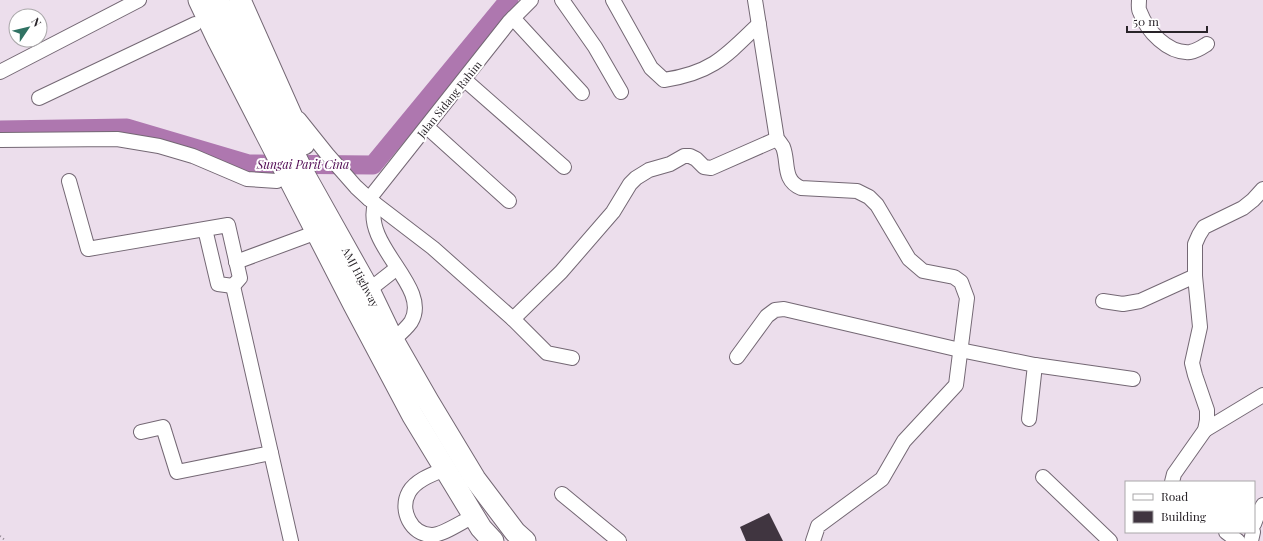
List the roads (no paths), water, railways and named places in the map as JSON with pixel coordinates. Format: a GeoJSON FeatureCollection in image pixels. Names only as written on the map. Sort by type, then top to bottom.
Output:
{"type":"FeatureCollection","features":[{"type":"Feature","properties":{"kind":"highway"},"geometry":{"type":"LineString","coordinates":[[184,0],[195,24],[293,165]]}},
{"type":"Feature","properties":{"kind":"highway","name":"AMJ Highway"},"geometry":{"type":"LineString","coordinates":[[199,0],[226,36],[293,165],[369,290],[393,340],[428,401],[475,479],[515,532],[524,541]]}},
{"type":"Feature","properties":{"kind":"highway","name":"AMJ Highway"},"geometry":{"type":"LineString","coordinates":[[218,0],[226,36]]}},
{"type":"Feature","properties":{"kind":"highway"},"geometry":{"type":"LineString","coordinates":[[246,3],[286,102],[293,165],[309,235],[354,305]]}},
{"type":"Feature","properties":{"kind":"highway","name":"AMJ Highway"},"geometry":{"type":"LineString","coordinates":[[293,165],[354,305],[413,416],[482,531]]}},
{"type":"Feature","properties":{"kind":"street"},"geometry":{"type":"LineString","coordinates":[[0,72],[139,0]]}},
{"type":"Feature","properties":{"kind":"street","name":"Jalan Sidang Rahim"},"geometry":{"type":"LineString","coordinates":[[372,202],[427,127],[513,18],[531,0]]}},
{"type":"Feature","properties":{"kind":"street"},"geometry":{"type":"LineString","coordinates":[[562,0],[595,47],[621,92]]}},
{"type":"Feature","properties":{"kind":"street"},"geometry":{"type":"LineString","coordinates":[[613,0],[651,68],[664,80],[698,72],[715,64],[725,57],[759,24]]}},
{"type":"Feature","properties":{"kind":"street"},"geometry":{"type":"LineString","coordinates":[[755,0],[777,139],[782,146],[789,179],[794,185],[801,188],[857,191],[869,197],[877,205],[908,259],[923,271],[954,278],[961,282],[967,298],[956,385],[904,441],[882,479],[818,526],[813,541]]}},
{"type":"Feature","properties":{"kind":"street"},"geometry":{"type":"LineString","coordinates":[[1139,0],[1139,11],[1148,28],[1162,43],[1178,51],[1190,52],[1198,50],[1206,44]]}},
{"type":"Feature","properties":{"kind":"street"},"geometry":{"type":"LineString","coordinates":[[513,18],[582,93]]}},
{"type":"Feature","properties":{"kind":"street"},"geometry":{"type":"LineString","coordinates":[[39,98],[195,24]]}},
{"type":"Feature","properties":{"kind":"street"},"geometry":{"type":"LineString","coordinates":[[465,80],[564,168]]}},
{"type":"Feature","properties":{"kind":"street"},"geometry":{"type":"LineString","coordinates":[[427,127],[509,201]]}},
{"type":"Feature","properties":{"kind":"street"},"geometry":{"type":"LineString","coordinates":[[0,140],[117,139],[159,146],[193,156],[247,179],[293,165],[356,187],[372,202],[433,248],[513,319],[547,353],[572,358]]}},
{"type":"Feature","properties":{"kind":"street"},"geometry":{"type":"LineString","coordinates":[[513,319],[561,272],[613,212],[630,184],[642,174],[670,164],[684,156],[690,156],[696,159],[704,167],[711,168],[777,139]]}},
{"type":"Feature","properties":{"kind":"street"},"geometry":{"type":"LineString","coordinates":[[69,181],[88,249],[228,225],[240,278],[233,286]]}},
{"type":"Feature","properties":{"kind":"street"},"geometry":{"type":"LineString","coordinates":[[1205,430],[1207,410],[1194,375],[1192,363],[1200,326],[1195,276],[1195,244],[1204,227],[1243,208],[1263,189]]}},
{"type":"Feature","properties":{"kind":"street"},"geometry":{"type":"LineString","coordinates":[[372,202],[373,220],[376,231],[386,252],[404,277],[413,298],[414,311],[411,321],[404,331],[393,340]]}},
{"type":"Feature","properties":{"kind":"street"},"geometry":{"type":"LineString","coordinates":[[205,229],[218,284],[233,286]]}},
{"type":"Feature","properties":{"kind":"street"},"geometry":{"type":"LineString","coordinates":[[236,262],[309,235]]}},
{"type":"Feature","properties":{"kind":"street"},"geometry":{"type":"LineString","coordinates":[[369,290],[397,268]]}},
{"type":"Feature","properties":{"kind":"street"},"geometry":{"type":"LineString","coordinates":[[1103,301],[1123,304],[1140,301],[1195,276]]}},
{"type":"Feature","properties":{"kind":"street"},"geometry":{"type":"LineString","coordinates":[[233,286],[291,541]]}},
{"type":"Feature","properties":{"kind":"street"},"geometry":{"type":"LineString","coordinates":[[737,357],[767,316],[775,310],[784,309],[960,350],[1035,365],[1133,379]]}},
{"type":"Feature","properties":{"kind":"street"},"geometry":{"type":"LineString","coordinates":[[1029,419],[1035,365]]}},
{"type":"Feature","properties":{"kind":"street"},"geometry":{"type":"LineString","coordinates":[[1172,481],[1174,474],[1205,430],[1263,395]]}},
{"type":"Feature","properties":{"kind":"street"},"geometry":{"type":"LineString","coordinates":[[142,432],[164,427],[177,472],[271,453]]}},
{"type":"Feature","properties":{"kind":"street"},"geometry":{"type":"LineString","coordinates":[[445,468],[425,478],[410,492],[405,506],[406,514],[410,522],[420,532],[433,535],[441,533],[482,531]]}},
{"type":"Feature","properties":{"kind":"street"},"geometry":{"type":"LineString","coordinates":[[1043,477],[1110,541]]}},
{"type":"Feature","properties":{"kind":"street"},"geometry":{"type":"LineString","coordinates":[[562,494],[619,541]]}},
{"type":"Feature","properties":{"kind":"street"},"geometry":{"type":"LineString","coordinates":[[1255,520],[1263,505]]}},
{"type":"Feature","properties":{"kind":"street"},"geometry":{"type":"LineString","coordinates":[[1227,533],[1238,541]]}},
{"type":"Feature","properties":{"kind":"waterway","name":"Sungai Parit Cina"},"geometry":{"type":"LineString","coordinates":[[0,130],[127,128],[249,164],[373,165],[509,0]]}}]}
